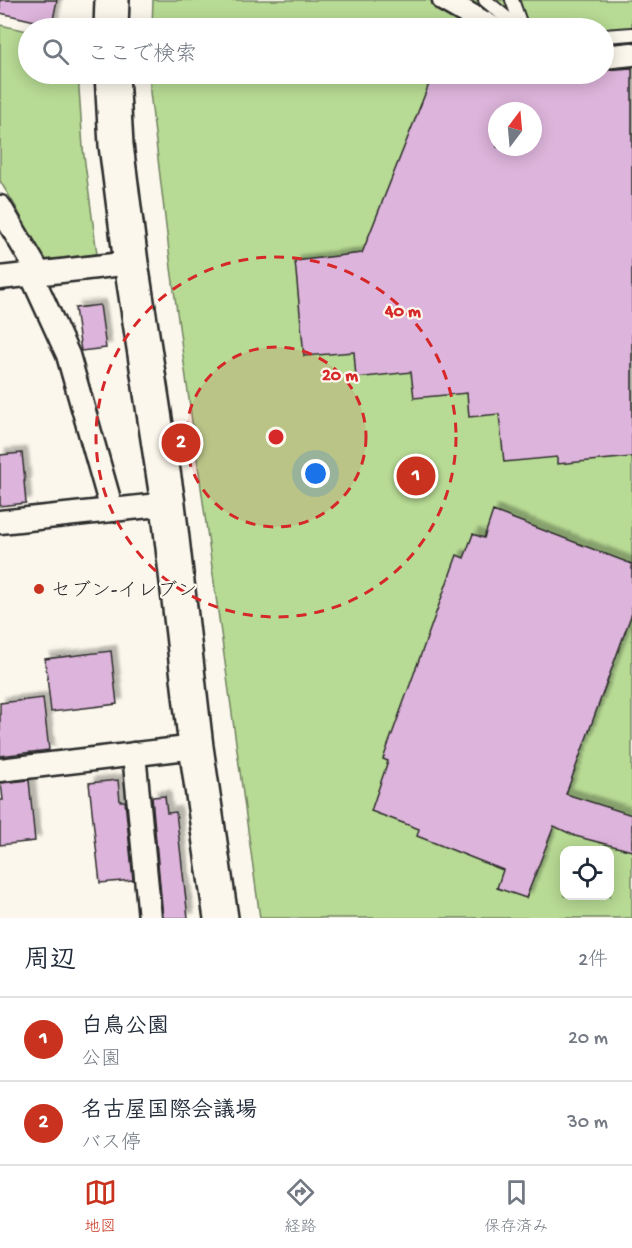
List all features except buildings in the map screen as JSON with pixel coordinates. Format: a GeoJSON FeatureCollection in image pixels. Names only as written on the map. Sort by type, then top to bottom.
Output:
{"type":"FeatureCollection","features":[{"type":"Feature","properties":{"kind":"street"},"geometry":{"type":"LineString","coordinates":[[111,18],[112,0]]}},
{"type":"Feature","properties":{"kind":"street"},"geometry":{"type":"LineString","coordinates":[[444,0],[476,18]]}},
{"type":"Feature","properties":{"kind":"street"},"geometry":{"type":"LineString","coordinates":[[614,56],[632,54]]}},
{"type":"Feature","properties":{"kind":"street"},"geometry":{"type":"LineString","coordinates":[[113,84],[116,145],[131,263],[168,504],[196,747],[221,918]]}},
{"type":"Feature","properties":{"kind":"street"},"geometry":{"type":"LineString","coordinates":[[0,207],[35,274],[68,355],[112,510]]}},
{"type":"Feature","properties":{"kind":"street"},"geometry":{"type":"LineString","coordinates":[[0,278],[131,263]]}},
{"type":"Feature","properties":{"kind":"street"},"geometry":{"type":"LineString","coordinates":[[0,522],[168,504]]}},
{"type":"Feature","properties":{"kind":"street"},"geometry":{"type":"LineString","coordinates":[[0,770],[196,747]]}},
{"type":"Feature","properties":{"kind":"street"},"geometry":{"type":"LineString","coordinates":[[134,754],[150,918]]}},
{"type":"Feature","properties":{"kind":"lane"},"geometry":{"type":"LineString","coordinates":[[485,0],[508,18]]}},
{"type":"Feature","properties":{"kind":"lane"},"geometry":{"type":"LineString","coordinates":[[512,0],[518,18]]}},
{"type":"Feature","properties":{"kind":"lane"},"geometry":{"type":"LineString","coordinates":[[614,35],[632,34]]}},
{"type":"Feature","properties":{"kind":"green space"},"geometry":{"type":"Polygon","coordinates":[[[153,0],[632,0],[632,918],[260,918],[171,268],[150,84],[614,84],[614,18],[152,18],[153,0]]]}},
{"type":"Feature","properties":{"kind":"green space"},"geometry":{"type":"Polygon","coordinates":[[[0,25],[18,29],[18,84],[79,84],[83,148],[97,254],[43,260],[0,181],[0,25]]]}},
{"type":"Feature","properties":{"kind":"place","name":"名古屋国際会議場"},"geometry":{"type":"Point","coordinates":[181,443]}},
{"type":"Feature","properties":{"kind":"place","name":"白鳥公園"},"geometry":{"type":"Point","coordinates":[416,476]}},
{"type":"Feature","properties":{"kind":"place","name":"セブン-イレブン"},"geometry":{"type":"Point","coordinates":[39,589]}}]}
